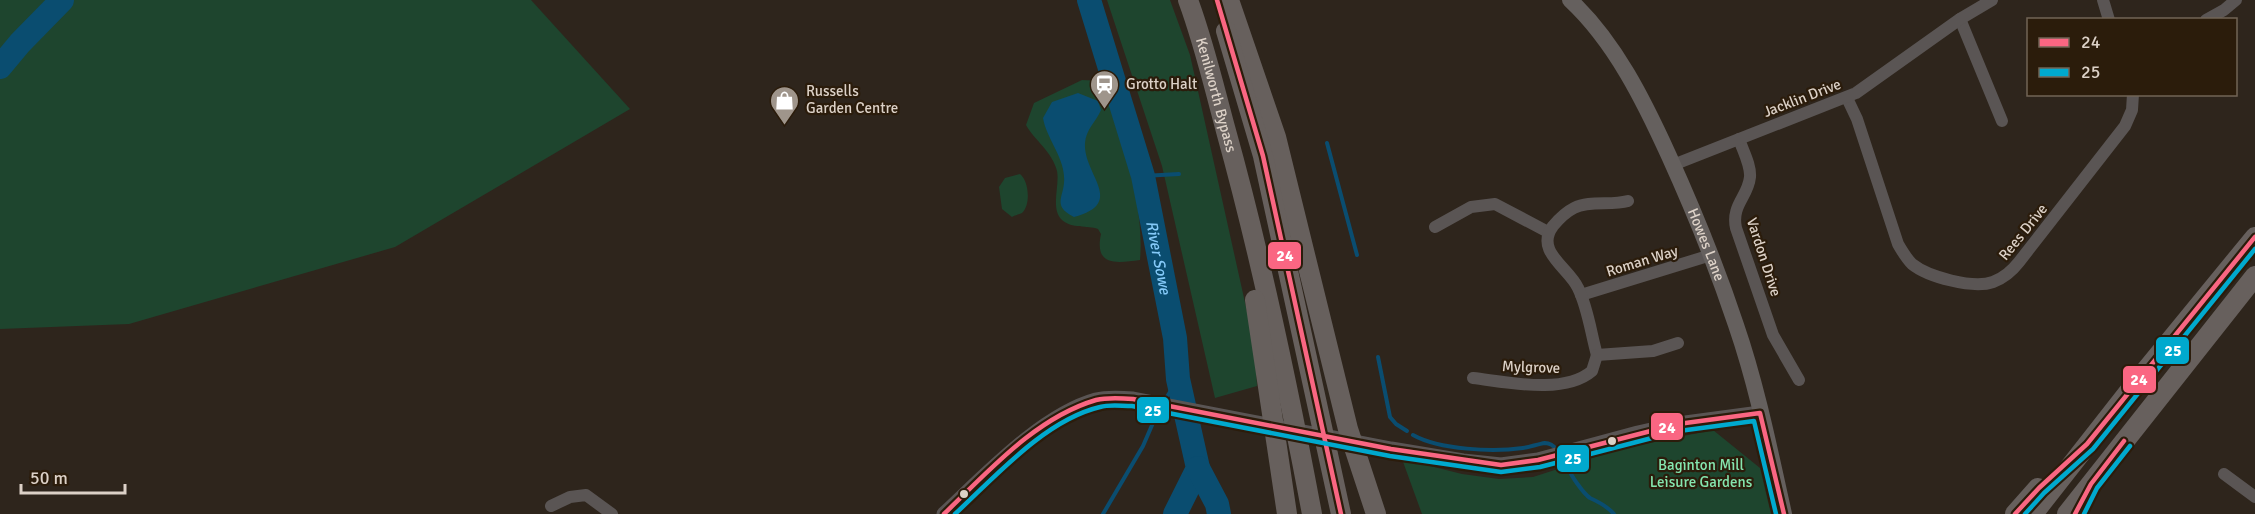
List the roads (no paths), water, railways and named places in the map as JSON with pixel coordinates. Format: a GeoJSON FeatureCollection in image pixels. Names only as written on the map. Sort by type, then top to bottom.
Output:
{"type":"FeatureCollection","features":[{"type":"Feature","properties":{"kind":"highway","name":"Kenilworth Bypass"},"geometry":{"type":"LineString","coordinates":[[1188,0],[1202,36],[1242,190]]}},
{"type":"Feature","properties":{"kind":"highway","name":"Kenilworth Bypass"},"geometry":{"type":"LineString","coordinates":[[1217,0],[1263,156],[1296,302],[1336,426]]}},
{"type":"Feature","properties":{"kind":"highway"},"geometry":{"type":"LineString","coordinates":[[1229,0],[1276,137],[1336,426],[1346,461],[1366,514]]}},
{"type":"Feature","properties":{"kind":"highway"},"geometry":{"type":"LineString","coordinates":[[1242,190],[1243,231],[1287,514]]}},
{"type":"Feature","properties":{"kind":"highway"},"geometry":{"type":"LineString","coordinates":[[1242,190],[1293,417],[1312,514]]}},
{"type":"Feature","properties":{"kind":"highway"},"geometry":{"type":"LineString","coordinates":[[2033,514],[2255,237]]}},
{"type":"Feature","properties":{"kind":"highway"},"geometry":{"type":"LineString","coordinates":[[2067,514],[2255,276]]}},
{"type":"Feature","properties":{"kind":"highway"},"geometry":{"type":"LineString","coordinates":[[1336,426],[1346,461],[1376,514]]}},
{"type":"Feature","properties":{"kind":"highway"},"geometry":{"type":"LineString","coordinates":[[2015,514],[2039,488],[2087,444]]}},
{"type":"Feature","properties":{"kind":"highway"},"geometry":{"type":"LineString","coordinates":[[1341,514],[1346,461]]}},
{"type":"Feature","properties":{"kind":"highway"},"geometry":{"type":"LineString","coordinates":[[2075,514],[2091,484]]}},
{"type":"Feature","properties":{"kind":"main road","name":"Howes Lane"},"geometry":{"type":"LineString","coordinates":[[1570,0],[1597,30],[1630,80],[1657,130],[1711,255],[1736,325],[1784,514]]}},
{"type":"Feature","properties":{"kind":"street","name":"Jacklin Drive"},"geometry":{"type":"LineString","coordinates":[[1673,165],[1847,98],[1960,19],[1992,0]]}},
{"type":"Feature","properties":{"kind":"street"},"geometry":{"type":"LineString","coordinates":[[2103,0],[2108,18]]}},
{"type":"Feature","properties":{"kind":"street"},"geometry":{"type":"LineString","coordinates":[[2210,18],[2236,0]]}},
{"type":"Feature","properties":{"kind":"street"},"geometry":{"type":"LineString","coordinates":[[1960,19],[2002,121]]}},
{"type":"Feature","properties":{"kind":"street","name":"Rees Drive"},"geometry":{"type":"LineString","coordinates":[[1847,98],[1861,129],[1898,244],[1906,258],[1917,267],[1935,276],[1982,284],[2003,278],[2019,262],[2120,133],[2130,118],[2133,96]]}},
{"type":"Feature","properties":{"kind":"street","name":"Vardon Drive"},"geometry":{"type":"LineString","coordinates":[[1739,139],[1750,178],[1735,213],[1736,228],[1773,335],[1799,380]]}},
{"type":"Feature","properties":{"kind":"street"},"geometry":{"type":"LineString","coordinates":[[1628,201],[1619,204],[1574,207],[1548,232],[1548,245],[1552,257],[1577,285],[1597,355],[1653,351],[1678,343]]}},
{"type":"Feature","properties":{"kind":"street"},"geometry":{"type":"LineString","coordinates":[[1435,227],[1471,207],[1495,204],[1548,232]]}},
{"type":"Feature","properties":{"kind":"street","name":"Roman Way"},"geometry":{"type":"LineString","coordinates":[[1581,295],[1711,255]]}},
{"type":"Feature","properties":{"kind":"street","name":"Mylgrove"},"geometry":{"type":"LineString","coordinates":[[1473,378],[1528,384],[1575,382],[1592,371],[1597,355]]}},
{"type":"Feature","properties":{"kind":"street"},"geometry":{"type":"LineString","coordinates":[[944,514],[1054,419],[1077,406],[1098,399],[1116,398],[1159,404],[1401,451],[1501,465],[1538,460],[1638,432],[1760,413]]}},
{"type":"Feature","properties":{"kind":"street"},"geometry":{"type":"LineString","coordinates":[[2224,474],[2255,496]]}},
{"type":"Feature","properties":{"kind":"street"},"geometry":{"type":"LineString","coordinates":[[551,506],[570,496],[586,495],[612,514]]}},
{"type":"Feature","properties":{"kind":"water"},"geometry":{"type":"Polygon","coordinates":[[[1078,93],[1098,101],[1101,110],[1089,130],[1085,143],[1086,155],[1099,187],[1100,196],[1098,204],[1090,211],[1074,217],[1067,213],[1061,204],[1063,169],[1043,118],[1052,102],[1078,93]]]}},
{"type":"Feature","properties":{"kind":"waterway","name":"River Sowe"},"geometry":{"type":"LineString","coordinates":[[0,67],[62,0]]}},
{"type":"Feature","properties":{"kind":"waterway","name":"River Sowe"},"geometry":{"type":"LineString","coordinates":[[1089,0],[1143,176],[1175,338],[1178,379],[1198,468],[1175,514]]}},
{"type":"Feature","properties":{"kind":"waterway"},"geometry":{"type":"LineString","coordinates":[[1327,143],[1357,255]]}},
{"type":"Feature","properties":{"kind":"waterway"},"geometry":{"type":"LineString","coordinates":[[1143,176],[1179,174]]}},
{"type":"Feature","properties":{"kind":"waterway"},"geometry":{"type":"LineString","coordinates":[[1378,357],[1390,417],[1407,431]]}},
{"type":"Feature","properties":{"kind":"waterway"},"geometry":{"type":"LineString","coordinates":[[1165,400],[1178,379]]}},
{"type":"Feature","properties":{"kind":"waterway"},"geometry":{"type":"LineString","coordinates":[[1103,514],[1143,446],[1159,409]]}},
{"type":"Feature","properties":{"kind":"waterway"},"geometry":{"type":"LineString","coordinates":[[1413,435],[1437,444],[1467,449],[1526,448],[1545,443],[1557,450]]}},
{"type":"Feature","properties":{"kind":"waterway"},"geometry":{"type":"LineString","coordinates":[[1568,467],[1587,496],[1606,506],[1614,514]]}},
{"type":"Feature","properties":{"kind":"waterway"},"geometry":{"type":"LineString","coordinates":[[1198,468],[1217,504],[1219,514]]}},
{"type":"Feature","properties":{"kind":"place","name":"Grotto Halt"},"geometry":{"type":"Point","coordinates":[1105,110]}},
{"type":"Feature","properties":{"kind":"place","name":"Russells Garden Centre"},"geometry":{"type":"Point","coordinates":[785,126]}},
{"type":"Feature","properties":{"kind":"park label","name":"Baginton Mill Leisure Gardens"},"geometry":{"type":"Point","coordinates":[1701,474]}}]}
